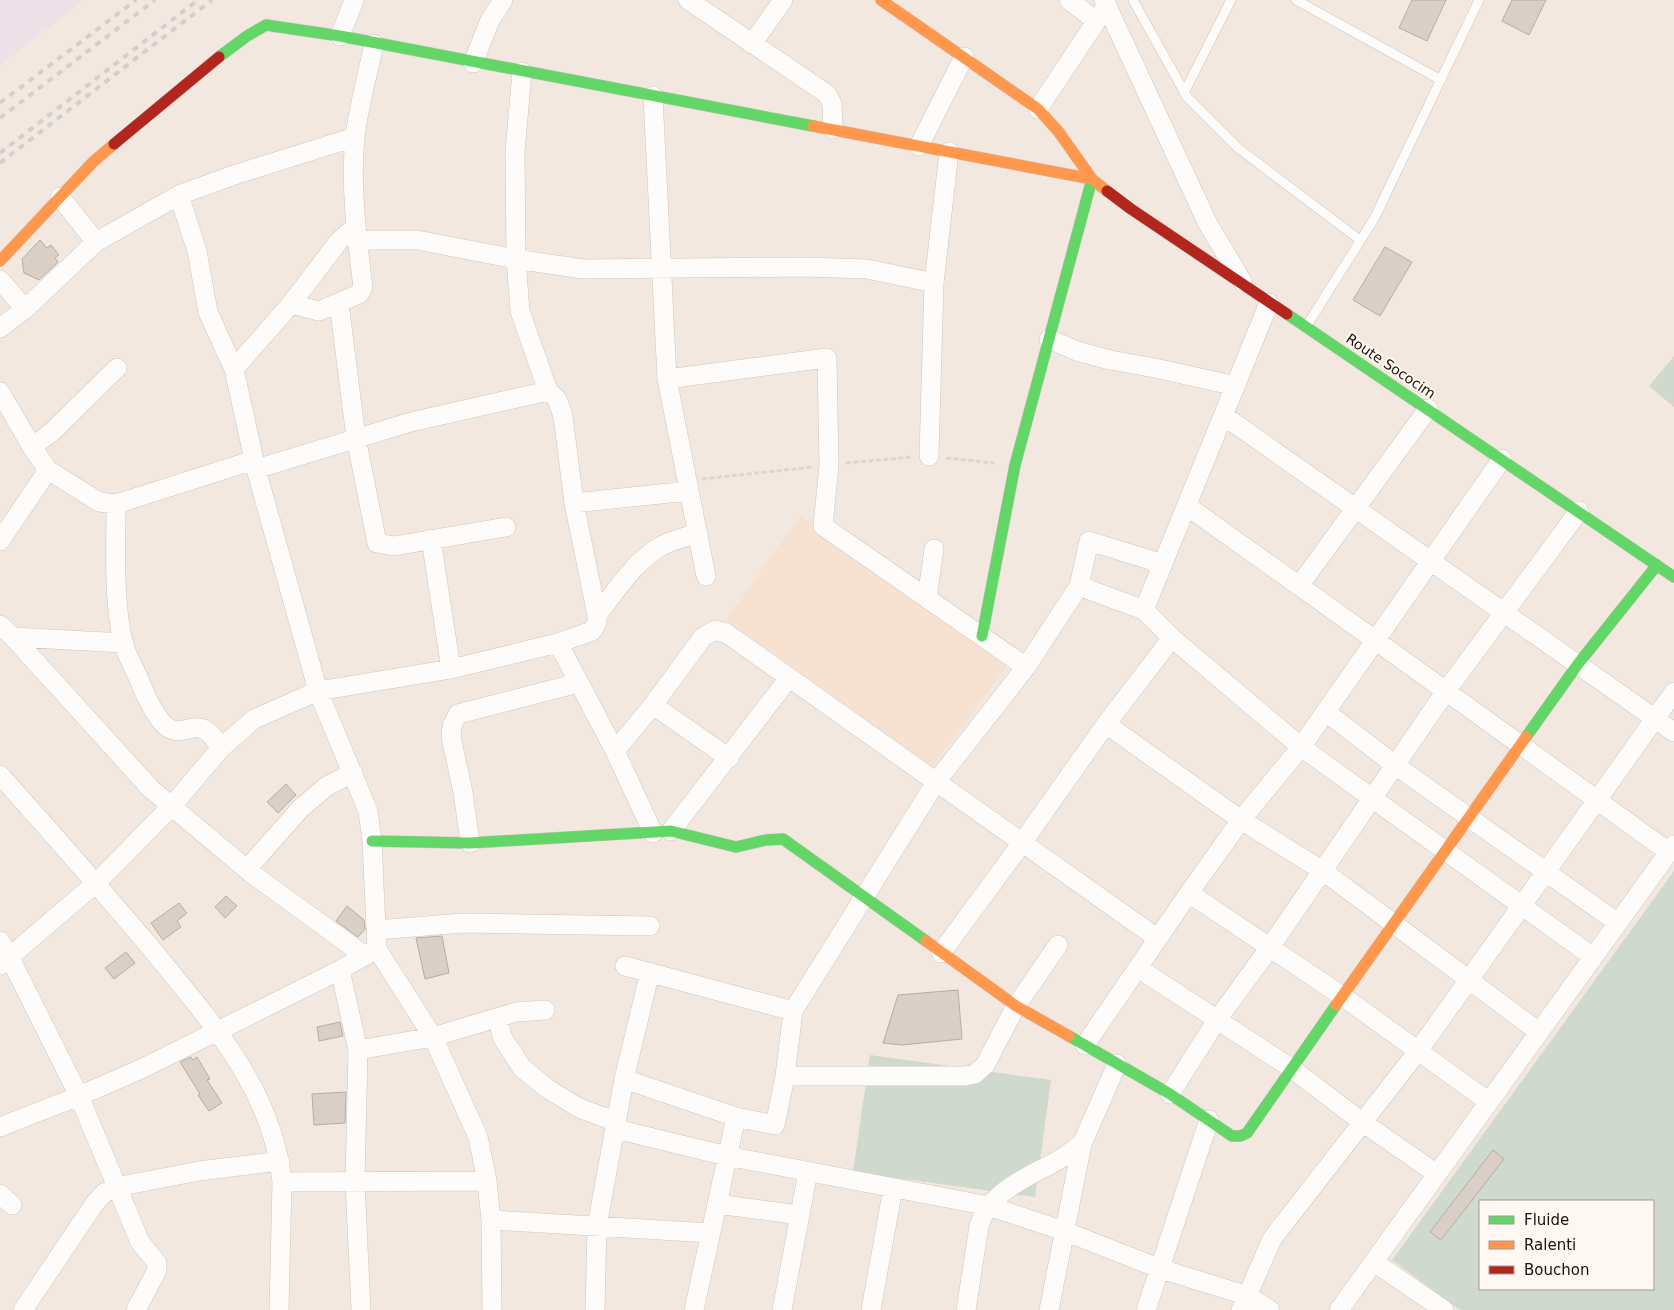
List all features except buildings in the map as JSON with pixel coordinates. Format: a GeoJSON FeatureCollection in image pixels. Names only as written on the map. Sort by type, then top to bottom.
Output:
{"type":"FeatureCollection","features":[{"type":"Feature","properties":{"kind":"street"},"geometry":{"type":"LineString","coordinates":[[340,36],[354,0]]}},
{"type":"Feature","properties":{"kind":"street"},"geometry":{"type":"LineString","coordinates":[[473,62],[490,20],[502,0]]}},
{"type":"Feature","properties":{"kind":"street"},"geometry":{"type":"LineString","coordinates":[[688,0],[826,94],[832,104],[833,129]]}},
{"type":"Feature","properties":{"kind":"street"},"geometry":{"type":"LineString","coordinates":[[752,44],[783,0]]}},
{"type":"Feature","properties":{"kind":"street"},"geometry":{"type":"LineString","coordinates":[[881,0],[1038,109],[1058,131],[1092,179]]}},
{"type":"Feature","properties":{"kind":"street"},"geometry":{"type":"LineString","coordinates":[[1069,0],[1096,21]]}},
{"type":"Feature","properties":{"kind":"street"},"geometry":{"type":"LineString","coordinates":[[1038,109],[1096,21],[1106,2]]}},
{"type":"Feature","properties":{"kind":"street"},"geometry":{"type":"LineString","coordinates":[[1106,2],[1208,224],[1245,286]]}},
{"type":"Feature","properties":{"kind":"street"},"geometry":{"type":"LineString","coordinates":[[0,261],[93,162],[199,73],[266,25],[340,36],[374,44],[1092,179]]}},
{"type":"Feature","properties":{"kind":"street"},"geometry":{"type":"LineString","coordinates":[[291,304],[319,311],[360,294],[362,291],[353,181],[355,137],[374,44]]}},
{"type":"Feature","properties":{"kind":"street"},"geometry":{"type":"LineString","coordinates":[[919,146],[964,57]]}},
{"type":"Feature","properties":{"kind":"street"},"geometry":{"type":"LineString","coordinates":[[5,962],[96,883],[171,807],[222,748],[254,719],[318,691],[451,669],[558,643],[592,631],[597,623],[597,615],[574,503],[564,416],[557,399],[548,391],[520,311],[516,259],[515,152],[522,72]]}},
{"type":"Feature","properties":{"kind":"street"},"geometry":{"type":"LineString","coordinates":[[653,96],[667,379],[706,576]]}},
{"type":"Feature","properties":{"kind":"street"},"geometry":{"type":"LineString","coordinates":[[0,328],[25,308],[96,242],[178,195],[237,174],[355,137]]}},
{"type":"Feature","properties":{"kind":"street"},"geometry":{"type":"LineString","coordinates":[[929,456],[934,283],[949,152]]}},
{"type":"Feature","properties":{"kind":"street"},"geometry":{"type":"LineString","coordinates":[[982,636],[1015,465],[1092,179]]}},
{"type":"Feature","properties":{"kind":"street","name":"Route Sococim"},"geometry":{"type":"LineString","coordinates":[[1092,179],[1131,209],[1674,577]]}},
{"type":"Feature","properties":{"kind":"street"},"geometry":{"type":"LineString","coordinates":[[0,1127],[141,1069],[340,970],[371,952],[376,930],[372,841],[368,811],[318,691],[255,465],[234,369],[208,312],[197,251],[178,195]]}},
{"type":"Feature","properties":{"kind":"street"},"geometry":{"type":"LineString","coordinates":[[60,197],[96,242]]}},
{"type":"Feature","properties":{"kind":"street"},"geometry":{"type":"LineString","coordinates":[[234,369],[291,304],[339,241],[357,234],[370,240],[417,240],[516,259],[583,268],[804,267],[867,269],[934,283]]}},
{"type":"Feature","properties":{"kind":"street"},"geometry":{"type":"LineString","coordinates":[[0,280],[25,308]]}},
{"type":"Feature","properties":{"kind":"street"},"geometry":{"type":"LineString","coordinates":[[339,303],[356,438],[377,543],[394,546],[506,527]]}},
{"type":"Feature","properties":{"kind":"street"},"geometry":{"type":"LineString","coordinates":[[1144,610],[1270,303]]}},
{"type":"Feature","properties":{"kind":"street"},"geometry":{"type":"LineString","coordinates":[[1049,339],[1078,351],[1110,360],[1236,386]]}},
{"type":"Feature","properties":{"kind":"street"},"geometry":{"type":"LineString","coordinates":[[667,379],[827,358],[828,465],[823,526],[1026,667]]}},
{"type":"Feature","properties":{"kind":"street"},"geometry":{"type":"LineString","coordinates":[[32,448],[54,431],[117,368]]}},
{"type":"Feature","properties":{"kind":"street"},"geometry":{"type":"LineString","coordinates":[[0,392],[32,448],[48,470],[100,502],[116,504],[412,422],[548,391]]}},
{"type":"Feature","properties":{"kind":"street"},"geometry":{"type":"LineString","coordinates":[[1298,586],[1428,409]]}},
{"type":"Feature","properties":{"kind":"street"},"geometry":{"type":"LineString","coordinates":[[1224,416],[1674,732]]}},
{"type":"Feature","properties":{"kind":"street"},"geometry":{"type":"LineString","coordinates":[[1085,1045],[1189,892],[1241,820],[1301,747],[1502,459]]}},
{"type":"Feature","properties":{"kind":"street"},"geometry":{"type":"LineString","coordinates":[[0,541],[48,470]]}},
{"type":"Feature","properties":{"kind":"street"},"geometry":{"type":"LineString","coordinates":[[574,503],[688,486]]}},
{"type":"Feature","properties":{"kind":"street"},"geometry":{"type":"LineString","coordinates":[[116,504],[118,608],[124,643],[146,696],[161,722],[170,730],[182,731],[203,728],[222,748]]}},
{"type":"Feature","properties":{"kind":"street"},"geometry":{"type":"LineString","coordinates":[[1187,506],[1597,800],[1671,849],[1339,1310]]}},
{"type":"Feature","properties":{"kind":"street"},"geometry":{"type":"LineString","coordinates":[[1170,1094],[1217,1020],[1323,871],[1446,691],[1579,511]]}},
{"type":"Feature","properties":{"kind":"street"},"geometry":{"type":"LineString","coordinates":[[597,615],[638,564],[649,554],[663,545],[698,533]]}},
{"type":"Feature","properties":{"kind":"street"},"geometry":{"type":"LineString","coordinates":[[431,539],[451,669]]}},
{"type":"Feature","properties":{"kind":"street"},"geometry":{"type":"LineString","coordinates":[[624,1080],[736,1117],[775,1125],[786,1076],[793,1011],[936,782],[1026,667],[1079,586],[1089,541],[1163,564]]}},
{"type":"Feature","properties":{"kind":"street"},"geometry":{"type":"LineString","coordinates":[[927,598],[934,549]]}},
{"type":"Feature","properties":{"kind":"street"},"geometry":{"type":"LineString","coordinates":[[372,841],[470,843],[662,832],[736,847],[766,840],[783,840],[1016,1006],[1170,1094],[1232,1136],[1240,1136],[1247,1133],[1291,1068],[1578,664],[1657,564]]}},
{"type":"Feature","properties":{"kind":"street"},"geometry":{"type":"LineString","coordinates":[[1079,586],[1144,610],[1172,638],[1301,747],[1593,957]]}},
{"type":"Feature","properties":{"kind":"street"},"geometry":{"type":"LineString","coordinates":[[614,751],[653,705],[704,637],[715,630],[726,633],[1157,938]]}},
{"type":"Feature","properties":{"kind":"street"},"geometry":{"type":"LineString","coordinates":[[7,631],[124,643]]}},
{"type":"Feature","properties":{"kind":"street"},"geometry":{"type":"LineString","coordinates":[[7,631],[151,789],[171,807],[247,869],[371,952],[433,1037],[478,1137],[487,1182],[491,1220],[492,1310]]}},
{"type":"Feature","properties":{"kind":"street"},"geometry":{"type":"LineString","coordinates":[[941,953],[1106,724],[1172,638]]}},
{"type":"Feature","properties":{"kind":"street"},"geometry":{"type":"LineString","coordinates":[[558,643],[614,751],[662,832]]}},
{"type":"Feature","properties":{"kind":"street"},"geometry":{"type":"LineString","coordinates":[[662,832],[728,758],[789,678]]}},
{"type":"Feature","properties":{"kind":"street"},"geometry":{"type":"LineString","coordinates":[[470,843],[463,792],[452,737],[452,726],[458,714],[578,683]]}},
{"type":"Feature","properties":{"kind":"street"},"geometry":{"type":"LineString","coordinates":[[1244,1303],[1272,1239],[1418,1051],[1674,692]]}},
{"type":"Feature","properties":{"kind":"street"},"geometry":{"type":"LineString","coordinates":[[653,705],[728,758]]}},
{"type":"Feature","properties":{"kind":"street"},"geometry":{"type":"LineString","coordinates":[[1326,712],[1395,765],[1618,923]]}},
{"type":"Feature","properties":{"kind":"street"},"geometry":{"type":"LineString","coordinates":[[1106,724],[1241,820],[1323,871],[1539,1032]]}},
{"type":"Feature","properties":{"kind":"street"},"geometry":{"type":"LineString","coordinates":[[247,869],[300,808],[327,786],[352,773]]}},
{"type":"Feature","properties":{"kind":"street"},"geometry":{"type":"LineString","coordinates":[[0,775],[96,883],[217,1030],[259,1098],[276,1142],[282,1182],[278,1310]]}},
{"type":"Feature","properties":{"kind":"street"},"geometry":{"type":"LineString","coordinates":[[1189,892],[1342,996],[1489,1102]]}},
{"type":"Feature","properties":{"kind":"street"},"geometry":{"type":"LineString","coordinates":[[376,930],[463,924],[650,926]]}},
{"type":"Feature","properties":{"kind":"street"},"geometry":{"type":"LineString","coordinates":[[0,941],[5,962],[78,1096],[140,1242],[156,1260],[158,1267],[136,1310]]}},
{"type":"Feature","properties":{"kind":"street"},"geometry":{"type":"LineString","coordinates":[[786,1076],[965,1076],[975,1074],[985,1065],[1016,1006],[1058,946]]}},
{"type":"Feature","properties":{"kind":"street"},"geometry":{"type":"LineString","coordinates":[[625,966],[793,1011]]}},
{"type":"Feature","properties":{"kind":"street"},"geometry":{"type":"LineString","coordinates":[[1138,968],[1291,1068],[1362,1122],[1437,1174]]}},
{"type":"Feature","properties":{"kind":"street"},"geometry":{"type":"LineString","coordinates":[[340,970],[358,1050],[355,1182],[361,1310]]}},
{"type":"Feature","properties":{"kind":"street"},"geometry":{"type":"LineString","coordinates":[[594,1310],[597,1226],[624,1080],[650,972]]}},
{"type":"Feature","properties":{"kind":"street"},"geometry":{"type":"LineString","coordinates":[[358,1050],[433,1037],[516,1012],[545,1010]]}},
{"type":"Feature","properties":{"kind":"street"},"geometry":{"type":"LineString","coordinates":[[498,1018],[502,1037],[522,1068],[548,1089],[580,1108],[616,1125],[727,1156],[990,1206],[1064,1231],[1244,1303],[1270,1310]]}},
{"type":"Feature","properties":{"kind":"street"},"geometry":{"type":"LineString","coordinates":[[1049,1310],[1082,1144],[1117,1064]]}},
{"type":"Feature","properties":{"kind":"street"},"geometry":{"type":"LineString","coordinates":[[694,1310],[736,1117]]}},
{"type":"Feature","properties":{"kind":"street"},"geometry":{"type":"LineString","coordinates":[[1146,1310],[1209,1120]]}},
{"type":"Feature","properties":{"kind":"street"},"geometry":{"type":"LineString","coordinates":[[966,1310],[979,1226],[983,1214],[1011,1186],[1057,1161],[1082,1144]]}},
{"type":"Feature","properties":{"kind":"street"},"geometry":{"type":"LineString","coordinates":[[23,1310],[95,1203],[104,1193],[116,1187],[199,1171],[280,1161]]}},
{"type":"Feature","properties":{"kind":"street"},"geometry":{"type":"LineString","coordinates":[[782,1310],[808,1172]]}},
{"type":"Feature","properties":{"kind":"street"},"geometry":{"type":"LineString","coordinates":[[282,1182],[487,1182]]}},
{"type":"Feature","properties":{"kind":"street"},"geometry":{"type":"LineString","coordinates":[[871,1310],[893,1188]]}},
{"type":"Feature","properties":{"kind":"street"},"geometry":{"type":"LineString","coordinates":[[717,1204],[800,1215]]}},
{"type":"Feature","properties":{"kind":"street"},"geometry":{"type":"LineString","coordinates":[[491,1220],[710,1233]]}},
{"type":"Feature","properties":{"kind":"street"},"geometry":{"type":"LineString","coordinates":[[1374,1262],[1444,1310]]}},
{"type":"Feature","properties":{"kind":"lane"},"geometry":{"type":"LineString","coordinates":[[1133,0],[1186,97],[1238,148],[1360,240]]}},
{"type":"Feature","properties":{"kind":"lane"},"geometry":{"type":"LineString","coordinates":[[1184,93],[1231,0]]}},
{"type":"Feature","properties":{"kind":"lane"},"geometry":{"type":"LineString","coordinates":[[1296,0],[1441,80]]}},
{"type":"Feature","properties":{"kind":"lane"},"geometry":{"type":"LineString","coordinates":[[1306,327],[1374,219],[1479,0]]}},
{"type":"Feature","properties":{"kind":"path"},"geometry":{"type":"LineString","coordinates":[[688,486],[828,465],[929,456],[1015,465]]}},
{"type":"Feature","properties":{"kind":"shaded area"},"geometry":{"type":"Polygon","coordinates":[[[0,0],[79,0],[83,1],[0,65],[0,0]]]}},
{"type":"Feature","properties":{"kind":"shaded area"},"geometry":{"type":"Polygon","coordinates":[[[1674,356],[1674,407],[1649,386],[1674,356]]]}},
{"type":"Feature","properties":{"kind":"shaded area"},"geometry":{"type":"Polygon","coordinates":[[[800,516],[1008,664],[933,767],[726,620],[800,516]]]}},
{"type":"Feature","properties":{"kind":"shaded area"},"geometry":{"type":"Polygon","coordinates":[[[1674,871],[1674,1310],[1460,1310],[1392,1260],[1674,871]]]}},
{"type":"Feature","properties":{"kind":"shaded area"},"geometry":{"type":"Polygon","coordinates":[[[870,1055],[1051,1080],[1035,1197],[853,1172],[870,1055]]]}},
{"type":"Feature","properties":{"kind":"railway"},"geometry":{"type":"LineString","coordinates":[[0,103],[136,0]]}},
{"type":"Feature","properties":{"kind":"railway"},"geometry":{"type":"LineString","coordinates":[[0,118],[155,0]]}},
{"type":"Feature","properties":{"kind":"railway"},"geometry":{"type":"LineString","coordinates":[[0,153],[198,0]]}},
{"type":"Feature","properties":{"kind":"railway"},"geometry":{"type":"LineString","coordinates":[[0,163],[212,0]]}},
{"type":"Feature","properties":{"kind":"traffic: fast"},"geometry":{"type":"LineString","coordinates":[[219,57],[247,36],[266,25],[340,36],[813,126]]}},
{"type":"Feature","properties":{"kind":"traffic: fast"},"geometry":{"type":"LineString","coordinates":[[982,636],[1015,465],[1092,179]]}},
{"type":"Feature","properties":{"kind":"traffic: fast"},"geometry":{"type":"LineString","coordinates":[[1287,314],[1674,577]]}},
{"type":"Feature","properties":{"kind":"traffic: fast"},"geometry":{"type":"LineString","coordinates":[[1526,737],[1578,664],[1657,565]]}},
{"type":"Feature","properties":{"kind":"traffic: fast"},"geometry":{"type":"LineString","coordinates":[[372,841],[470,843],[671,831],[736,847],[766,840],[783,839],[926,941]]}},
{"type":"Feature","properties":{"kind":"traffic: fast"},"geometry":{"type":"LineString","coordinates":[[1069,1036],[1170,1094],[1232,1136],[1240,1136],[1247,1133],[1336,1005]]}},
{"type":"Feature","properties":{"kind":"traffic: slow"},"geometry":{"type":"LineString","coordinates":[[881,0],[1038,109],[1058,131],[1092,179],[1107,191]]}},
{"type":"Feature","properties":{"kind":"traffic: slow"},"geometry":{"type":"LineString","coordinates":[[813,126],[1092,179]]}},
{"type":"Feature","properties":{"kind":"traffic: slow"},"geometry":{"type":"LineString","coordinates":[[0,261],[93,162],[114,144]]}},
{"type":"Feature","properties":{"kind":"traffic: slow"},"geometry":{"type":"LineString","coordinates":[[1336,1005],[1526,737]]}},
{"type":"Feature","properties":{"kind":"traffic: slow"},"geometry":{"type":"LineString","coordinates":[[926,941],[1016,1006],[1069,1036]]}},
{"type":"Feature","properties":{"kind":"traffic: jam"},"geometry":{"type":"LineString","coordinates":[[114,144],[219,57]]}},
{"type":"Feature","properties":{"kind":"traffic: jam"},"geometry":{"type":"LineString","coordinates":[[1107,191],[1287,314]]}}]}
